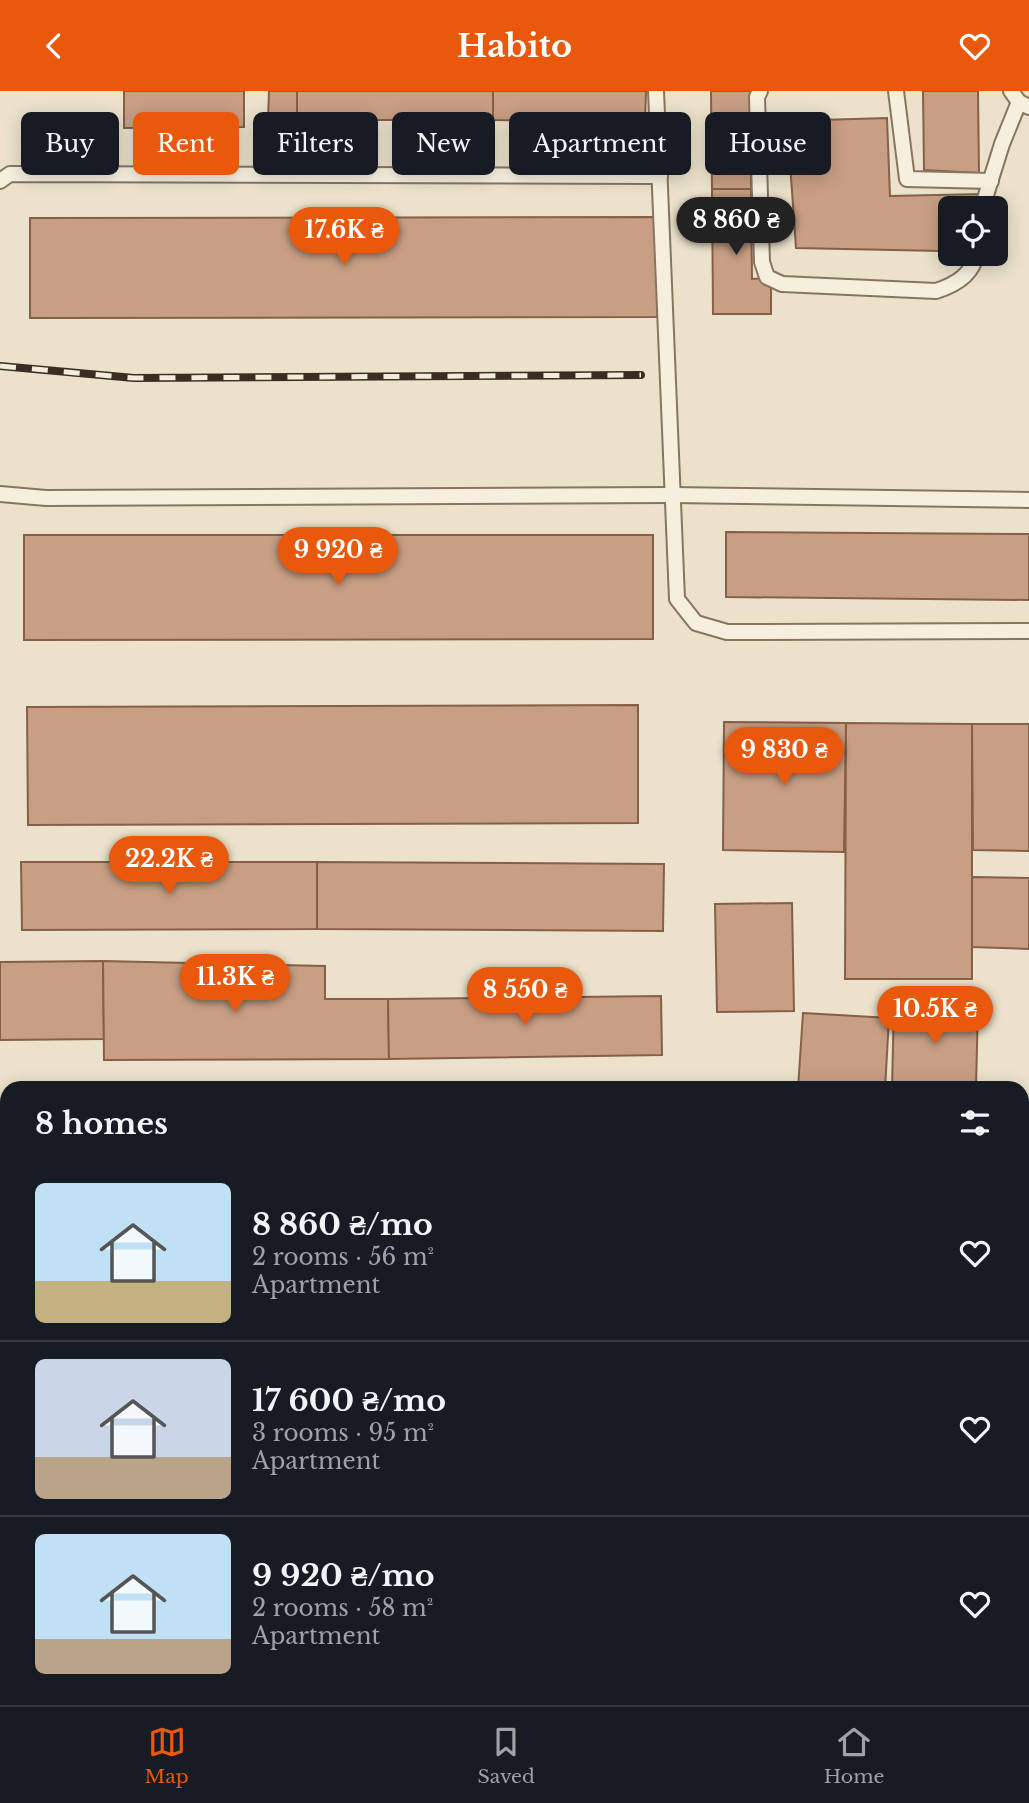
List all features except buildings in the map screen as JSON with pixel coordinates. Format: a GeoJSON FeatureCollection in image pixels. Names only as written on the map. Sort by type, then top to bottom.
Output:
{"type":"FeatureCollection","features":[{"type":"Feature","properties":{"kind":"lane"},"geometry":{"type":"LineString","coordinates":[[656,91],[670,495],[677,599],[696,623],[727,632],[1029,631]]}},
{"type":"Feature","properties":{"kind":"lane"},"geometry":{"type":"LineString","coordinates":[[760,91],[757,97],[762,262],[767,277],[782,284],[936,291],[957,284],[972,266]]}},
{"type":"Feature","properties":{"kind":"lane"},"geometry":{"type":"LineString","coordinates":[[896,91],[908,179],[991,181]]}},
{"type":"Feature","properties":{"kind":"lane"},"geometry":{"type":"LineString","coordinates":[[986,196],[1020,100]]}},
{"type":"Feature","properties":{"kind":"lane"},"geometry":{"type":"LineString","coordinates":[[0,181],[10,174],[660,176]]}},
{"type":"Feature","properties":{"kind":"lane"},"geometry":{"type":"LineString","coordinates":[[0,494],[46,498],[670,495],[1029,500]]}},
{"type":"Feature","properties":{"kind":"railway"},"geometry":{"type":"LineString","coordinates":[[0,366],[134,378],[641,375]]}}]}
